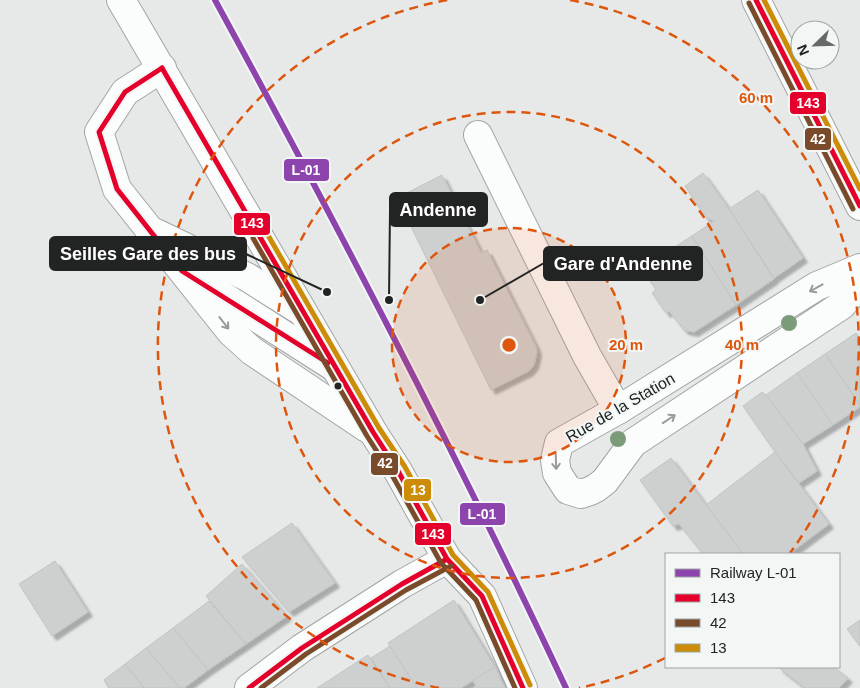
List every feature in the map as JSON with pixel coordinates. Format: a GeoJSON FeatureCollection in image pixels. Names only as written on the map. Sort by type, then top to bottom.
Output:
{"type":"FeatureCollection","features":[{"type":"Feature","properties":{"kind":"street"},"geometry":{"type":"LineString","coordinates":[[122,0],[447,558],[482,596],[523,688]]}},
{"type":"Feature","properties":{"kind":"street"},"geometry":{"type":"LineString","coordinates":[[756,0],[860,206]]}},
{"type":"Feature","properties":{"kind":"street"},"geometry":{"type":"LineString","coordinates":[[162,68],[125,92],[99,132],[117,189],[231,332],[252,351],[373,432]]}},
{"type":"Feature","properties":{"kind":"street"},"geometry":{"type":"LineString","coordinates":[[478,135],[587,356],[618,410]]}},
{"type":"Feature","properties":{"kind":"street"},"geometry":{"type":"LineString","coordinates":[[149,229],[247,277],[304,313]]}},
{"type":"Feature","properties":{"kind":"street","name":"Rue de la Station"},"geometry":{"type":"LineString","coordinates":[[860,268],[817,286],[618,410],[559,443],[554,460],[557,474],[568,490],[582,494],[596,488],[605,481],[633,443],[842,305],[860,284]]}},
{"type":"Feature","properties":{"kind":"street"},"geometry":{"type":"LineString","coordinates":[[182,271],[337,368]]}},
{"type":"Feature","properties":{"kind":"street"},"geometry":{"type":"LineString","coordinates":[[249,688],[302,648],[402,584],[447,558]]}},
{"type":"Feature","properties":{"kind":"building"},"geometry":{"type":"Polygon","coordinates":[[[703,173],[729,209],[774,279],[736,305],[692,236],[714,221],[705,217],[685,186],[703,173]]]}},
{"type":"Feature","properties":{"kind":"building"},"geometry":{"type":"Polygon","coordinates":[[[442,175],[481,253],[487,250],[536,347],[537,352],[534,365],[529,371],[491,390],[397,198],[442,175]]]}},
{"type":"Feature","properties":{"kind":"building"},"geometry":{"type":"Polygon","coordinates":[[[758,190],[803,258],[774,278],[729,209],[758,190]]]}},
{"type":"Feature","properties":{"kind":"building"},"geometry":{"type":"Polygon","coordinates":[[[692,236],[736,305],[694,332],[684,330],[669,311],[666,313],[652,293],[656,290],[642,268],[692,236]]]}},
{"type":"Feature","properties":{"kind":"building"},"geometry":{"type":"Polygon","coordinates":[[[856,333],[860,338],[860,405],[825,354],[856,333]]]}},
{"type":"Feature","properties":{"kind":"building"},"geometry":{"type":"Polygon","coordinates":[[[825,354],[860,405],[860,407],[833,425],[797,373],[825,354]]]}},
{"type":"Feature","properties":{"kind":"building"},"geometry":{"type":"Polygon","coordinates":[[[797,373],[833,425],[803,444],[766,395],[797,373]]]}},
{"type":"Feature","properties":{"kind":"building"},"geometry":{"type":"Polygon","coordinates":[[[762,392],[803,444],[817,471],[799,483],[743,406],[762,392]]]}},
{"type":"Feature","properties":{"kind":"building"},"geometry":{"type":"Polygon","coordinates":[[[775,452],[829,524],[790,553],[742,553],[706,505],[775,452]]]}},
{"type":"Feature","properties":{"kind":"building"},"geometry":{"type":"Polygon","coordinates":[[[671,458],[742,553],[702,553],[679,524],[673,526],[640,480],[671,458]]]}},
{"type":"Feature","properties":{"kind":"building"},"geometry":{"type":"Polygon","coordinates":[[[292,523],[335,583],[289,612],[242,557],[292,523]]]}},
{"type":"Feature","properties":{"kind":"building"},"geometry":{"type":"Polygon","coordinates":[[[55,561],[88,612],[52,636],[19,584],[55,561]]]}},
{"type":"Feature","properties":{"kind":"building"},"geometry":{"type":"Polygon","coordinates":[[[242,564],[287,616],[246,644],[206,596],[242,564]]]}},
{"type":"Feature","properties":{"kind":"building"},"geometry":{"type":"Polygon","coordinates":[[[454,600],[495,667],[461,688],[417,688],[388,643],[454,600]]]}},
{"type":"Feature","properties":{"kind":"building"},"geometry":{"type":"Polygon","coordinates":[[[209,601],[246,644],[208,670],[173,628],[209,601]]]}},
{"type":"Feature","properties":{"kind":"building"},"geometry":{"type":"Polygon","coordinates":[[[860,620],[860,646],[847,629],[860,620]]]}},
{"type":"Feature","properties":{"kind":"building"},"geometry":{"type":"Polygon","coordinates":[[[173,628],[208,670],[184,688],[180,688],[146,648],[173,628]]]}},
{"type":"Feature","properties":{"kind":"building"},"geometry":{"type":"Polygon","coordinates":[[[390,646],[417,688],[390,688],[371,658],[390,646]]]}},
{"type":"Feature","properties":{"kind":"building"},"geometry":{"type":"Polygon","coordinates":[[[146,648],[180,688],[144,688],[125,664],[146,648]]]}},
{"type":"Feature","properties":{"kind":"building"},"geometry":{"type":"Polygon","coordinates":[[[368,655],[390,688],[317,688],[368,655]]]}},
{"type":"Feature","properties":{"kind":"building"},"geometry":{"type":"Polygon","coordinates":[[[125,664],[144,688],[108,687],[104,680],[125,664]]]}},
{"type":"Feature","properties":{"kind":"building"},"geometry":{"type":"Polygon","coordinates":[[[495,667],[505,688],[477,688],[473,680],[495,667]]]}},
{"type":"Feature","properties":{"kind":"building"},"geometry":{"type":"Polygon","coordinates":[[[779,668],[835,668],[848,678],[839,688],[805,688],[779,668]]]}},
{"type":"Feature","properties":{"kind":"rail line","name":"L-01"},"geometry":{"type":"LineString","coordinates":[[215,0],[396,341],[566,688]]}},
{"type":"Feature","properties":{"kind":"transit line","name":"143"},"geometry":{"type":"LineString","coordinates":[[756,0],[860,206]]}},
{"type":"Feature","properties":{"kind":"transit line","name":"13"},"geometry":{"type":"LineString","coordinates":[[764,0],[860,189]]}},
{"type":"Feature","properties":{"kind":"transit line","name":"42"},"geometry":{"type":"LineString","coordinates":[[749,3],[853,209]]}},
{"type":"Feature","properties":{"kind":"transit line","name":"143"},"geometry":{"type":"LineString","coordinates":[[162,68],[373,432],[398,471],[447,559],[482,596],[523,688]]}},
{"type":"Feature","properties":{"kind":"transit line","name":"143"},"geometry":{"type":"LineString","coordinates":[[162,68],[125,92],[99,132],[117,189],[182,271],[328,363]]}},
{"type":"Feature","properties":{"kind":"transit line","name":"13"},"geometry":{"type":"LineString","coordinates":[[265,230],[379,428],[405,467],[453,555],[488,592],[530,685]]}},
{"type":"Feature","properties":{"kind":"transit line","name":"42"},"geometry":{"type":"LineString","coordinates":[[253,238],[367,436],[392,475],[441,563],[476,600],[515,688]]}},
{"type":"Feature","properties":{"kind":"transit line","name":"143"},"geometry":{"type":"LineString","coordinates":[[249,688],[302,648],[402,584],[447,559]]}},
{"type":"Feature","properties":{"kind":"transit line","name":"42"},"geometry":{"type":"LineString","coordinates":[[261,688],[306,654],[406,590],[451,566]]}},
{"type":"Feature","properties":{"kind":"place","name":"Seilles Gare des bus"},"geometry":{"type":"Point","coordinates":[327,292]}},
{"type":"Feature","properties":{"kind":"place","name":"Andenne"},"geometry":{"type":"Point","coordinates":[389,300]}},
{"type":"Feature","properties":{"kind":"place","name":"Gare d'Andenne"},"geometry":{"type":"Point","coordinates":[480,300]}}]}
